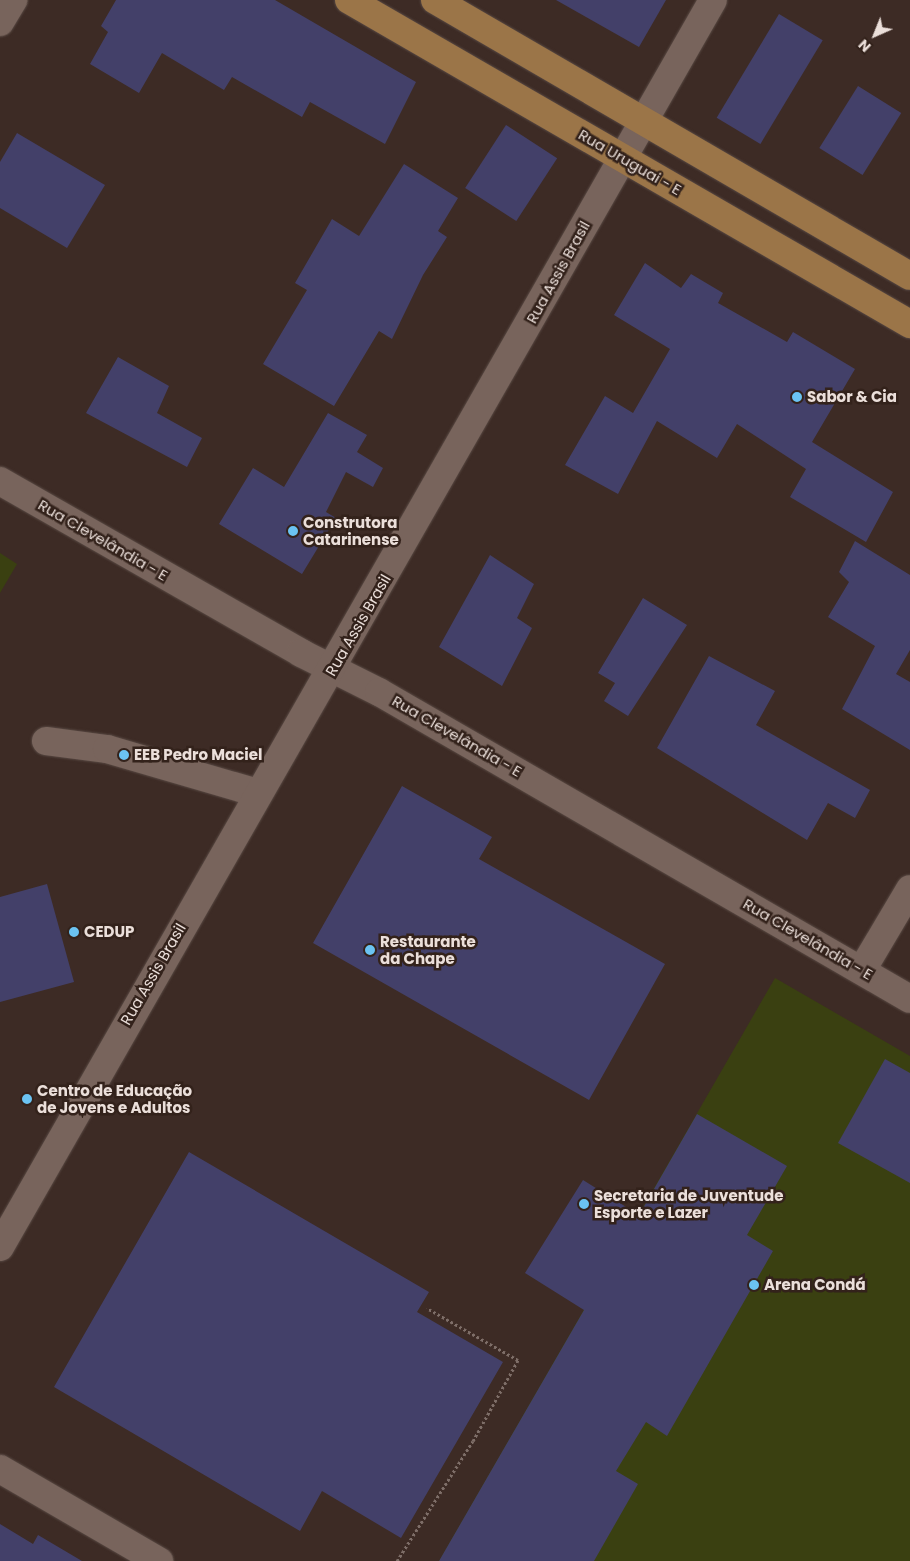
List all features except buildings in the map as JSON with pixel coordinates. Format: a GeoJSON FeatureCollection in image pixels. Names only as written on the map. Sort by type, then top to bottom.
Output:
{"type":"FeatureCollection","features":[{"type":"Feature","properties":{"kind":"main road","name":"Rua Uruguai - E"},"geometry":{"type":"LineString","coordinates":[[349,0],[910,324]]}},
{"type":"Feature","properties":{"kind":"main road"},"geometry":{"type":"LineString","coordinates":[[435,0],[910,276]]}},
{"type":"Feature","properties":{"kind":"street"},"geometry":{"type":"LineString","coordinates":[[0,22],[13,0]]}},
{"type":"Feature","properties":{"kind":"street","name":"Rua Assis Brasil"},"geometry":{"type":"LineString","coordinates":[[0,1247],[258,793],[333,670],[713,0]]}},
{"type":"Feature","properties":{"kind":"street","name":"Rua Clevelândia - E"},"geometry":{"type":"LineString","coordinates":[[0,481],[333,670],[379,692],[910,999]]}},
{"type":"Feature","properties":{"kind":"street"},"geometry":{"type":"LineString","coordinates":[[46,741],[107,750],[258,793]]}},
{"type":"Feature","properties":{"kind":"street"},"geometry":{"type":"LineString","coordinates":[[862,970],[910,889]]}},
{"type":"Feature","properties":{"kind":"street"},"geometry":{"type":"LineString","coordinates":[[0,1469],[158,1561]]}},
{"type":"Feature","properties":{"kind":"path"},"geometry":{"type":"LineString","coordinates":[[397,1561],[473,1441],[518,1360],[428,1308]]}},
{"type":"Feature","properties":{"kind":"green space"},"geometry":{"type":"Polygon","coordinates":[[[0,553],[17,564],[0,593],[0,553]]]}},
{"type":"Feature","properties":{"kind":"green space","name":"Arena Condá"},"geometry":{"type":"Polygon","coordinates":[[[775,978],[910,1056],[910,1561],[439,1561],[775,978]]]}},
{"type":"Feature","properties":{"kind":"place","name":"Sabor & Cia"},"geometry":{"type":"Point","coordinates":[797,397]}},
{"type":"Feature","properties":{"kind":"place","name":"Construtora Catarinense"},"geometry":{"type":"Point","coordinates":[293,531]}},
{"type":"Feature","properties":{"kind":"place","name":"EEB Pedro Maciel"},"geometry":{"type":"Point","coordinates":[124,755]}},
{"type":"Feature","properties":{"kind":"place","name":"CEDUP"},"geometry":{"type":"Point","coordinates":[74,932]}},
{"type":"Feature","properties":{"kind":"place","name":"Restaurante da Chape"},"geometry":{"type":"Point","coordinates":[370,950]}},
{"type":"Feature","properties":{"kind":"place","name":"Centro de Educação de Jovens e Adultos"},"geometry":{"type":"Point","coordinates":[27,1099]}},
{"type":"Feature","properties":{"kind":"place","name":"Secretaria de Juventude Esporte e Lazer"},"geometry":{"type":"Point","coordinates":[584,1204]}},
{"type":"Feature","properties":{"kind":"place","name":"Arena Condá"},"geometry":{"type":"Point","coordinates":[754,1285]}}]}
